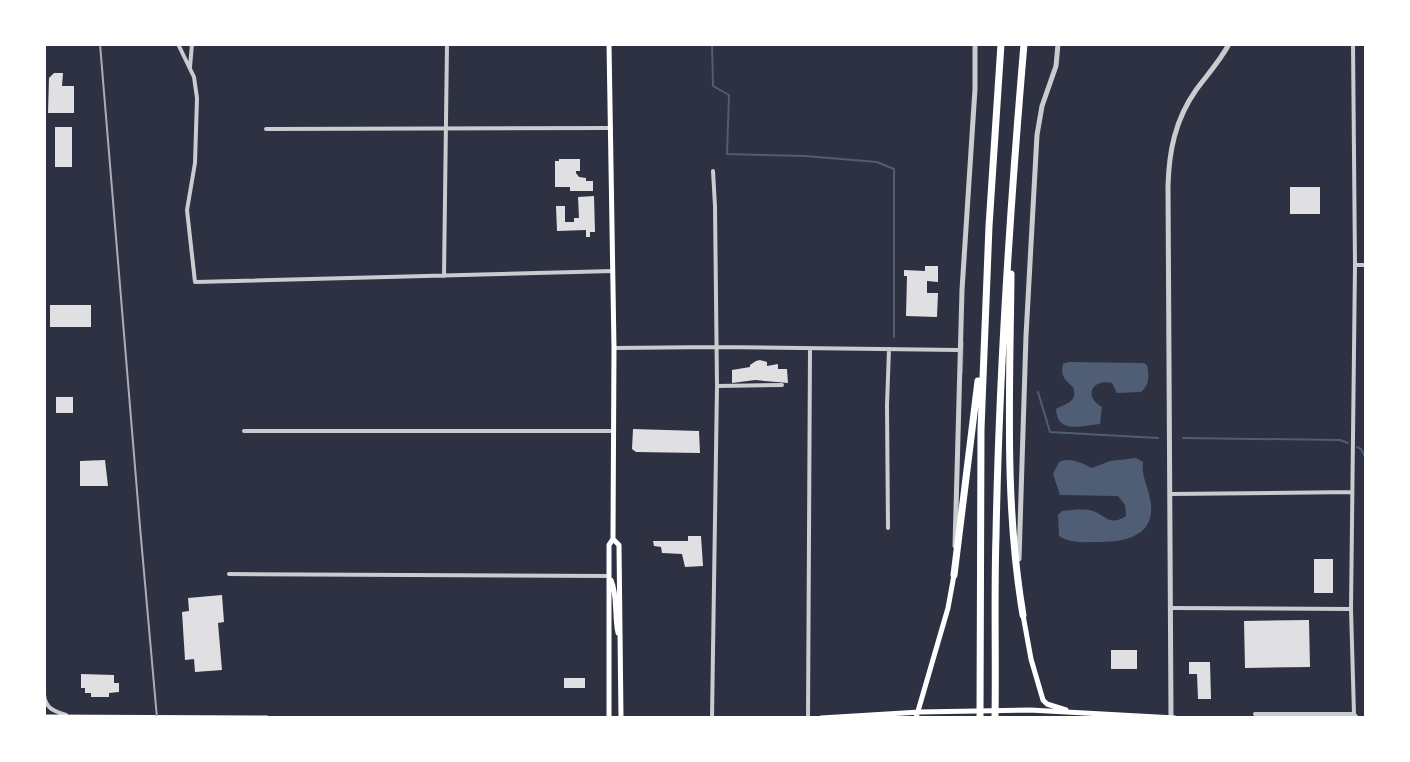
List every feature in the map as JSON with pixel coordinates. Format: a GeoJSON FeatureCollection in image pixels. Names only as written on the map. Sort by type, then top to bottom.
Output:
{"type":"FeatureCollection","features":[{"type":"Feature","properties":{"kind":"highway"},"geometry":{"type":"LineString","coordinates":[[983,715],[980,696],[980,463],[984,327],[1001,44]]}},
{"type":"Feature","properties":{"kind":"highway"},"geometry":{"type":"LineString","coordinates":[[996,718],[996,520],[1001,397],[1012,188],[1024,44]]}},
{"type":"Feature","properties":{"kind":"highway"},"geometry":{"type":"LineString","coordinates":[[1012,188],[1009,478],[1017,583],[1023,615]]}},
{"type":"Feature","properties":{"kind":"highway"},"geometry":{"type":"LineString","coordinates":[[954,575],[984,327]]}},
{"type":"Feature","properties":{"kind":"main road"},"geometry":{"type":"LineString","coordinates":[[609,44],[614,348],[609,718]]}},
{"type":"Feature","properties":{"kind":"main road"},"geometry":{"type":"LineString","coordinates":[[613,539],[619,545],[621,718]]}},
{"type":"Feature","properties":{"kind":"main road"},"geometry":{"type":"LineString","coordinates":[[917,715],[948,608],[954,575]]}},
{"type":"Feature","properties":{"kind":"main road"},"geometry":{"type":"LineString","coordinates":[[609,576],[614,585],[615,621],[621,646]]}},
{"type":"Feature","properties":{"kind":"main road"},"geometry":{"type":"LineString","coordinates":[[1023,615],[1043,700],[1075,712]]}},
{"type":"Feature","properties":{"kind":"main road"},"geometry":{"type":"LineString","coordinates":[[821,718],[983,715],[1030,710],[1172,718]]}},
{"type":"Feature","properties":{"kind":"main road"},"geometry":{"type":"LineString","coordinates":[[44,717],[267,718]]}},
{"type":"Feature","properties":{"kind":"street"},"geometry":{"type":"LineString","coordinates":[[178,44],[194,77],[197,98],[195,163],[187,210],[195,282],[613,271]]}},
{"type":"Feature","properties":{"kind":"street"},"geometry":{"type":"LineString","coordinates":[[190,69],[192,44]]}},
{"type":"Feature","properties":{"kind":"street"},"geometry":{"type":"LineString","coordinates":[[444,276],[447,44]]}},
{"type":"Feature","properties":{"kind":"street"},"geometry":{"type":"LineString","coordinates":[[954,575],[960,350],[975,89],[974,44]]}},
{"type":"Feature","properties":{"kind":"street"},"geometry":{"type":"LineString","coordinates":[[1023,615],[1019,522],[1035,173],[1039,117],[1056,66],[1058,44]]}},
{"type":"Feature","properties":{"kind":"street"},"geometry":{"type":"LineString","coordinates":[[1172,718],[1170,154],[1185,108],[1229,44]]}},
{"type":"Feature","properties":{"kind":"street"},"geometry":{"type":"LineString","coordinates":[[1255,714],[1355,716],[1351,609],[1355,265],[1353,44]]}},
{"type":"Feature","properties":{"kind":"street"},"geometry":{"type":"LineString","coordinates":[[266,129],[611,128]]}},
{"type":"Feature","properties":{"kind":"street"},"geometry":{"type":"LineString","coordinates":[[712,718],[717,386],[713,171]]}},
{"type":"Feature","properties":{"kind":"street"},"geometry":{"type":"LineString","coordinates":[[1355,265],[1366,265]]}},
{"type":"Feature","properties":{"kind":"street"},"geometry":{"type":"LineString","coordinates":[[614,348],[960,350]]}},
{"type":"Feature","properties":{"kind":"street"},"geometry":{"type":"LineString","coordinates":[[888,528],[889,349]]}},
{"type":"Feature","properties":{"kind":"street"},"geometry":{"type":"LineString","coordinates":[[808,718],[810,350]]}},
{"type":"Feature","properties":{"kind":"street"},"geometry":{"type":"LineString","coordinates":[[717,386],[782,385]]}},
{"type":"Feature","properties":{"kind":"street"},"geometry":{"type":"LineString","coordinates":[[244,431],[614,431]]}},
{"type":"Feature","properties":{"kind":"street"},"geometry":{"type":"LineString","coordinates":[[1169,494],[1352,492]]}},
{"type":"Feature","properties":{"kind":"street"},"geometry":{"type":"LineString","coordinates":[[229,574],[609,576]]}},
{"type":"Feature","properties":{"kind":"street"},"geometry":{"type":"LineString","coordinates":[[1171,608],[1351,609]]}},
{"type":"Feature","properties":{"kind":"street"},"geometry":{"type":"LineString","coordinates":[[44,695],[50,710],[72,718]]}},
{"type":"Feature","properties":{"kind":"water"},"geometry":{"type":"Polygon","coordinates":[[[1143,363],[1147,365],[1147,383],[1141,392],[1117,393],[1112,383],[1099,383],[1092,389],[1092,394],[1102,407],[1100,424],[1072,427],[1061,422],[1056,409],[1074,396],[1073,387],[1062,372],[1063,364],[1143,363]]]}},
{"type":"Feature","properties":{"kind":"water"},"geometry":{"type":"Polygon","coordinates":[[[1136,458],[1143,462],[1151,505],[1151,515],[1143,530],[1129,538],[1111,542],[1074,541],[1059,536],[1058,515],[1062,511],[1089,510],[1115,521],[1126,516],[1125,505],[1118,496],[1060,495],[1053,474],[1059,462],[1071,460],[1092,468],[1110,461],[1136,458]]]}},
{"type":"Feature","properties":{"kind":"building"},"geometry":{"type":"Polygon","coordinates":[[[54,73],[63,73],[62,86],[74,86],[74,113],[48,113],[49,78],[54,73]]]}},
{"type":"Feature","properties":{"kind":"building"},"geometry":{"type":"Polygon","coordinates":[[[55,127],[72,127],[72,167],[55,167],[55,127]]]}},
{"type":"Feature","properties":{"kind":"building"},"geometry":{"type":"Polygon","coordinates":[[[580,159],[580,171],[576,173],[586,181],[593,181],[593,191],[570,191],[570,187],[555,187],[555,161],[580,159]]]}},
{"type":"Feature","properties":{"kind":"building"},"geometry":{"type":"Polygon","coordinates":[[[1290,187],[1320,187],[1320,214],[1290,214],[1290,187]]]}},
{"type":"Feature","properties":{"kind":"building"},"geometry":{"type":"Polygon","coordinates":[[[594,196],[595,232],[590,232],[590,237],[586,237],[586,230],[557,231],[556,206],[565,206],[565,222],[574,222],[574,218],[579,218],[578,197],[594,196]]]}},
{"type":"Feature","properties":{"kind":"building"},"geometry":{"type":"Polygon","coordinates":[[[925,266],[938,266],[938,282],[927,281],[927,293],[938,293],[937,317],[906,316],[907,276],[904,276],[904,270],[925,271],[925,266]]]}},
{"type":"Feature","properties":{"kind":"building"},"geometry":{"type":"Polygon","coordinates":[[[50,305],[91,305],[91,327],[50,327],[50,305]]]}},
{"type":"Feature","properties":{"kind":"building"},"geometry":{"type":"Polygon","coordinates":[[[760,360],[767,362],[767,366],[778,364],[778,369],[787,369],[788,383],[755,380],[732,383],[732,370],[750,367],[760,360]]]}},
{"type":"Feature","properties":{"kind":"building"},"geometry":{"type":"Polygon","coordinates":[[[56,397],[73,397],[73,413],[56,413],[56,397]]]}},
{"type":"Feature","properties":{"kind":"building"},"geometry":{"type":"Polygon","coordinates":[[[633,429],[699,431],[700,453],[636,452],[632,449],[633,429]]]}},
{"type":"Feature","properties":{"kind":"building"},"geometry":{"type":"Polygon","coordinates":[[[105,460],[108,486],[80,486],[80,461],[105,460]]]}},
{"type":"Feature","properties":{"kind":"building"},"geometry":{"type":"Polygon","coordinates":[[[688,536],[701,536],[703,566],[685,567],[682,554],[662,553],[661,547],[654,546],[653,541],[688,541],[688,536]]]}},
{"type":"Feature","properties":{"kind":"building"},"geometry":{"type":"Polygon","coordinates":[[[1314,559],[1333,559],[1333,593],[1314,593],[1314,559]]]}},
{"type":"Feature","properties":{"kind":"building"},"geometry":{"type":"Polygon","coordinates":[[[222,595],[224,622],[218,623],[222,670],[195,672],[194,659],[185,660],[182,612],[189,611],[188,598],[222,595]]]}},
{"type":"Feature","properties":{"kind":"building"},"geometry":{"type":"Polygon","coordinates":[[[1309,620],[1310,667],[1245,668],[1244,621],[1309,620]]]}},
{"type":"Feature","properties":{"kind":"building"},"geometry":{"type":"Polygon","coordinates":[[[1111,650],[1137,650],[1137,669],[1111,669],[1111,650]]]}},
{"type":"Feature","properties":{"kind":"building"},"geometry":{"type":"Polygon","coordinates":[[[1189,662],[1210,662],[1211,699],[1198,699],[1197,674],[1189,674],[1189,662]]]}},
{"type":"Feature","properties":{"kind":"building"},"geometry":{"type":"Polygon","coordinates":[[[81,674],[114,675],[114,683],[119,683],[119,692],[109,693],[109,697],[91,697],[91,693],[85,693],[85,688],[81,688],[81,674]]]}},
{"type":"Feature","properties":{"kind":"building"},"geometry":{"type":"Polygon","coordinates":[[[564,678],[585,678],[585,688],[564,688],[564,678]]]}},
{"type":"Feature","properties":{"kind":"waterway"},"geometry":{"type":"LineString","coordinates":[[712,44],[713,86],[729,95],[727,154],[877,162],[894,169],[894,337]]}},
{"type":"Feature","properties":{"kind":"waterway"},"geometry":{"type":"LineString","coordinates":[[962,373],[963,342]]}},
{"type":"Feature","properties":{"kind":"waterway"},"geometry":{"type":"LineString","coordinates":[[1038,392],[1050,432],[1158,438]]}},
{"type":"Feature","properties":{"kind":"waterway"},"geometry":{"type":"LineString","coordinates":[[1183,438],[1340,440],[1348,443]]}},
{"type":"Feature","properties":{"kind":"waterway"},"geometry":{"type":"LineString","coordinates":[[1357,447],[1366,459]]}},
{"type":"Feature","properties":{"kind":"railway"},"geometry":{"type":"LineString","coordinates":[[100,44],[157,718]]}}]}
